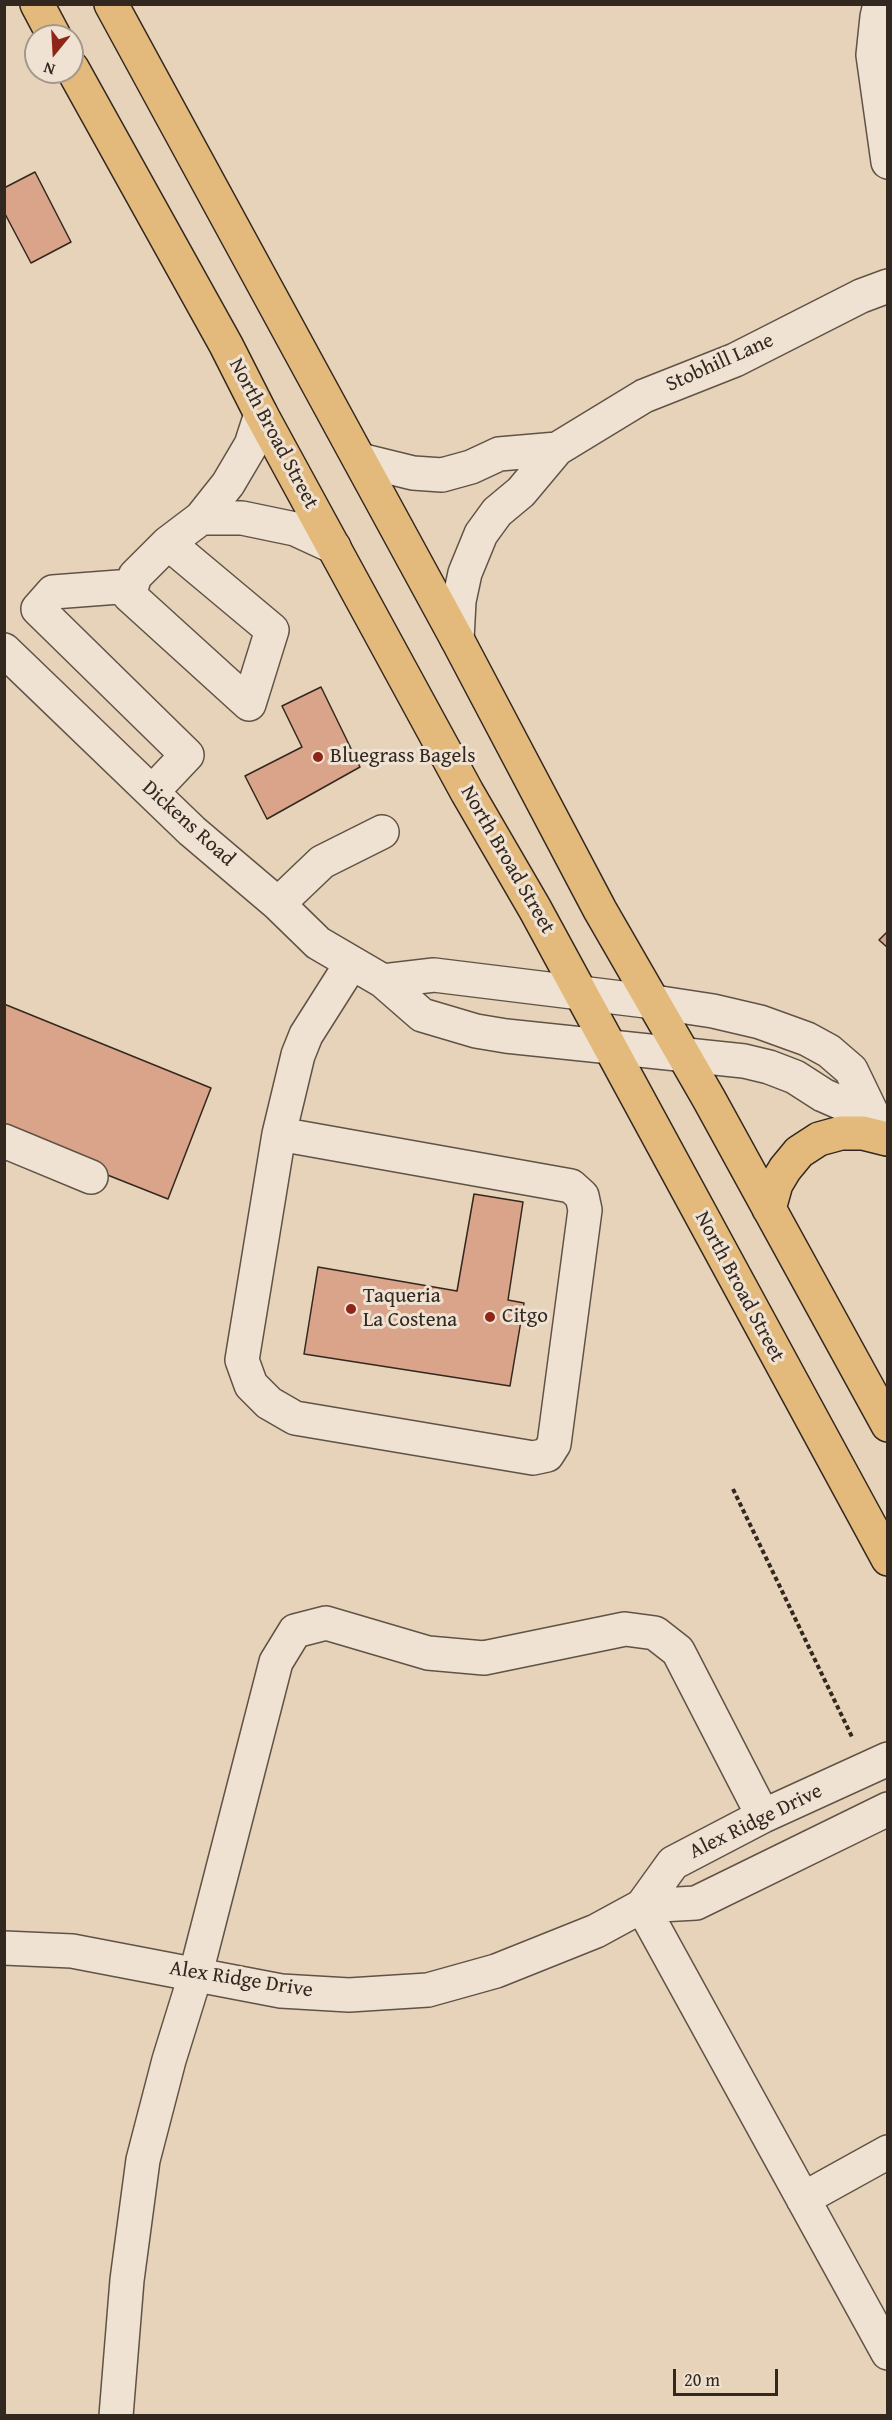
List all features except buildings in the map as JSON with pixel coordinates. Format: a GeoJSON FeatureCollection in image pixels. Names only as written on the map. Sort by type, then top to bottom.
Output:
{"type":"FeatureCollection","features":[{"type":"Feature","properties":{"kind":"highway"},"geometry":{"type":"LineString","coordinates":[[37,4],[48,24]]}},
{"type":"Feature","properties":{"kind":"highway"},"geometry":{"type":"LineString","coordinates":[[111,4],[457,639],[600,910],[654,1002],[888,1425]]}},
{"type":"Feature","properties":{"kind":"highway","name":"North Broad Street"},"geometry":{"type":"LineString","coordinates":[[81,84],[226,345],[261,414],[467,792],[527,894],[888,1559]]}},
{"type":"Feature","properties":{"kind":"highway"},"geometry":{"type":"LineString","coordinates":[[769,1209],[777,1184],[785,1169],[799,1152],[819,1139],[841,1133],[882,1132]]}},
{"type":"Feature","properties":{"kind":"street"},"geometry":{"type":"LineString","coordinates":[[880,4],[876,16],[873,55],[888,162]]}},
{"type":"Feature","properties":{"kind":"street","name":"Stobhill Lane"},"geometry":{"type":"LineString","coordinates":[[457,639],[459,601],[465,573],[481,534],[497,512],[521,492],[557,449],[644,396],[735,360],[861,296],[888,286]]}},
{"type":"Feature","properties":{"kind":"street"},"geometry":{"type":"LineString","coordinates":[[168,543],[272,630],[249,704],[129,595],[135,576],[168,543],[201,518],[228,484],[251,445],[261,414]]}},
{"type":"Feature","properties":{"kind":"street","name":"Stobhill Lane"},"geometry":{"type":"LineString","coordinates":[[360,460],[413,473],[442,475],[471,467],[499,454],[557,449]]}},
{"type":"Feature","properties":{"kind":"street"},"geometry":{"type":"LineString","coordinates":[[201,518],[242,518],[295,529],[334,547]]}},
{"type":"Feature","properties":{"kind":"street"},"geometry":{"type":"LineString","coordinates":[[4,644],[53,592],[132,586]]}},
{"type":"Feature","properties":{"kind":"street"},"geometry":{"type":"LineString","coordinates":[[38,609],[187,755],[152,792]]}},
{"type":"Feature","properties":{"kind":"street","name":"Dickens Road"},"geometry":{"type":"LineString","coordinates":[[4,650],[192,831],[278,904],[318,943],[383,981],[422,1015],[506,1036],[744,1062],[769,1067],[795,1077],[882,1132]]}},
{"type":"Feature","properties":{"kind":"street"},"geometry":{"type":"LineString","coordinates":[[278,904],[322,862],[382,832]]}},
{"type":"Feature","properties":{"kind":"street"},"geometry":{"type":"LineString","coordinates":[[279,1134],[571,1186],[582,1196],[585,1210],[554,1444],[547,1455],[533,1458],[295,1418],[269,1403],[251,1385],[242,1360],[279,1134],[298,1055],[306,1035],[351,964]]}},
{"type":"Feature","properties":{"kind":"street"},"geometry":{"type":"LineString","coordinates":[[383,981],[434,975],[654,1002],[737,1016],[807,1039],[829,1051],[851,1070],[882,1132]]}},
{"type":"Feature","properties":{"kind":"street"},"geometry":{"type":"LineString","coordinates":[[4,1142],[91,1177]]}},
{"type":"Feature","properties":{"kind":"street"},"geometry":{"type":"LineString","coordinates":[[116,2415],[127,2280],[143,2160],[169,2061],[196,1973],[276,1662],[295,1631],[326,1623],[428,1653],[484,1658],[625,1629],[655,1633],[678,1651],[763,1816]]}},
{"type":"Feature","properties":{"kind":"street","name":"Alex Ridge Drive"},"geometry":{"type":"LineString","coordinates":[[642,1906],[673,1863],[763,1816],[888,1759]]}},
{"type":"Feature","properties":{"kind":"street","name":"Alex Ridge Drive"},"geometry":{"type":"LineString","coordinates":[[4,1948],[72,1951],[281,1991],[350,1995],[428,1990],[496,1971],[596,1931],[642,1906],[696,1903],[888,1809]]}},
{"type":"Feature","properties":{"kind":"street"},"geometry":{"type":"LineString","coordinates":[[642,1906],[888,2354]]}},
{"type":"Feature","properties":{"kind":"street"},"geometry":{"type":"LineString","coordinates":[[803,2199],[888,2152]]}},
{"type":"Feature","properties":{"kind":"path"},"geometry":{"type":"LineString","coordinates":[[733,1489],[856,1745]]}},
{"type":"Feature","properties":{"kind":"place","name":"Bluegrass Bagels"},"geometry":{"type":"Point","coordinates":[318,757]}},
{"type":"Feature","properties":{"kind":"place","name":"Taqueria La Costena"},"geometry":{"type":"Point","coordinates":[351,1309]}},
{"type":"Feature","properties":{"kind":"place","name":"Citgo"},"geometry":{"type":"Point","coordinates":[490,1317]}}]}
